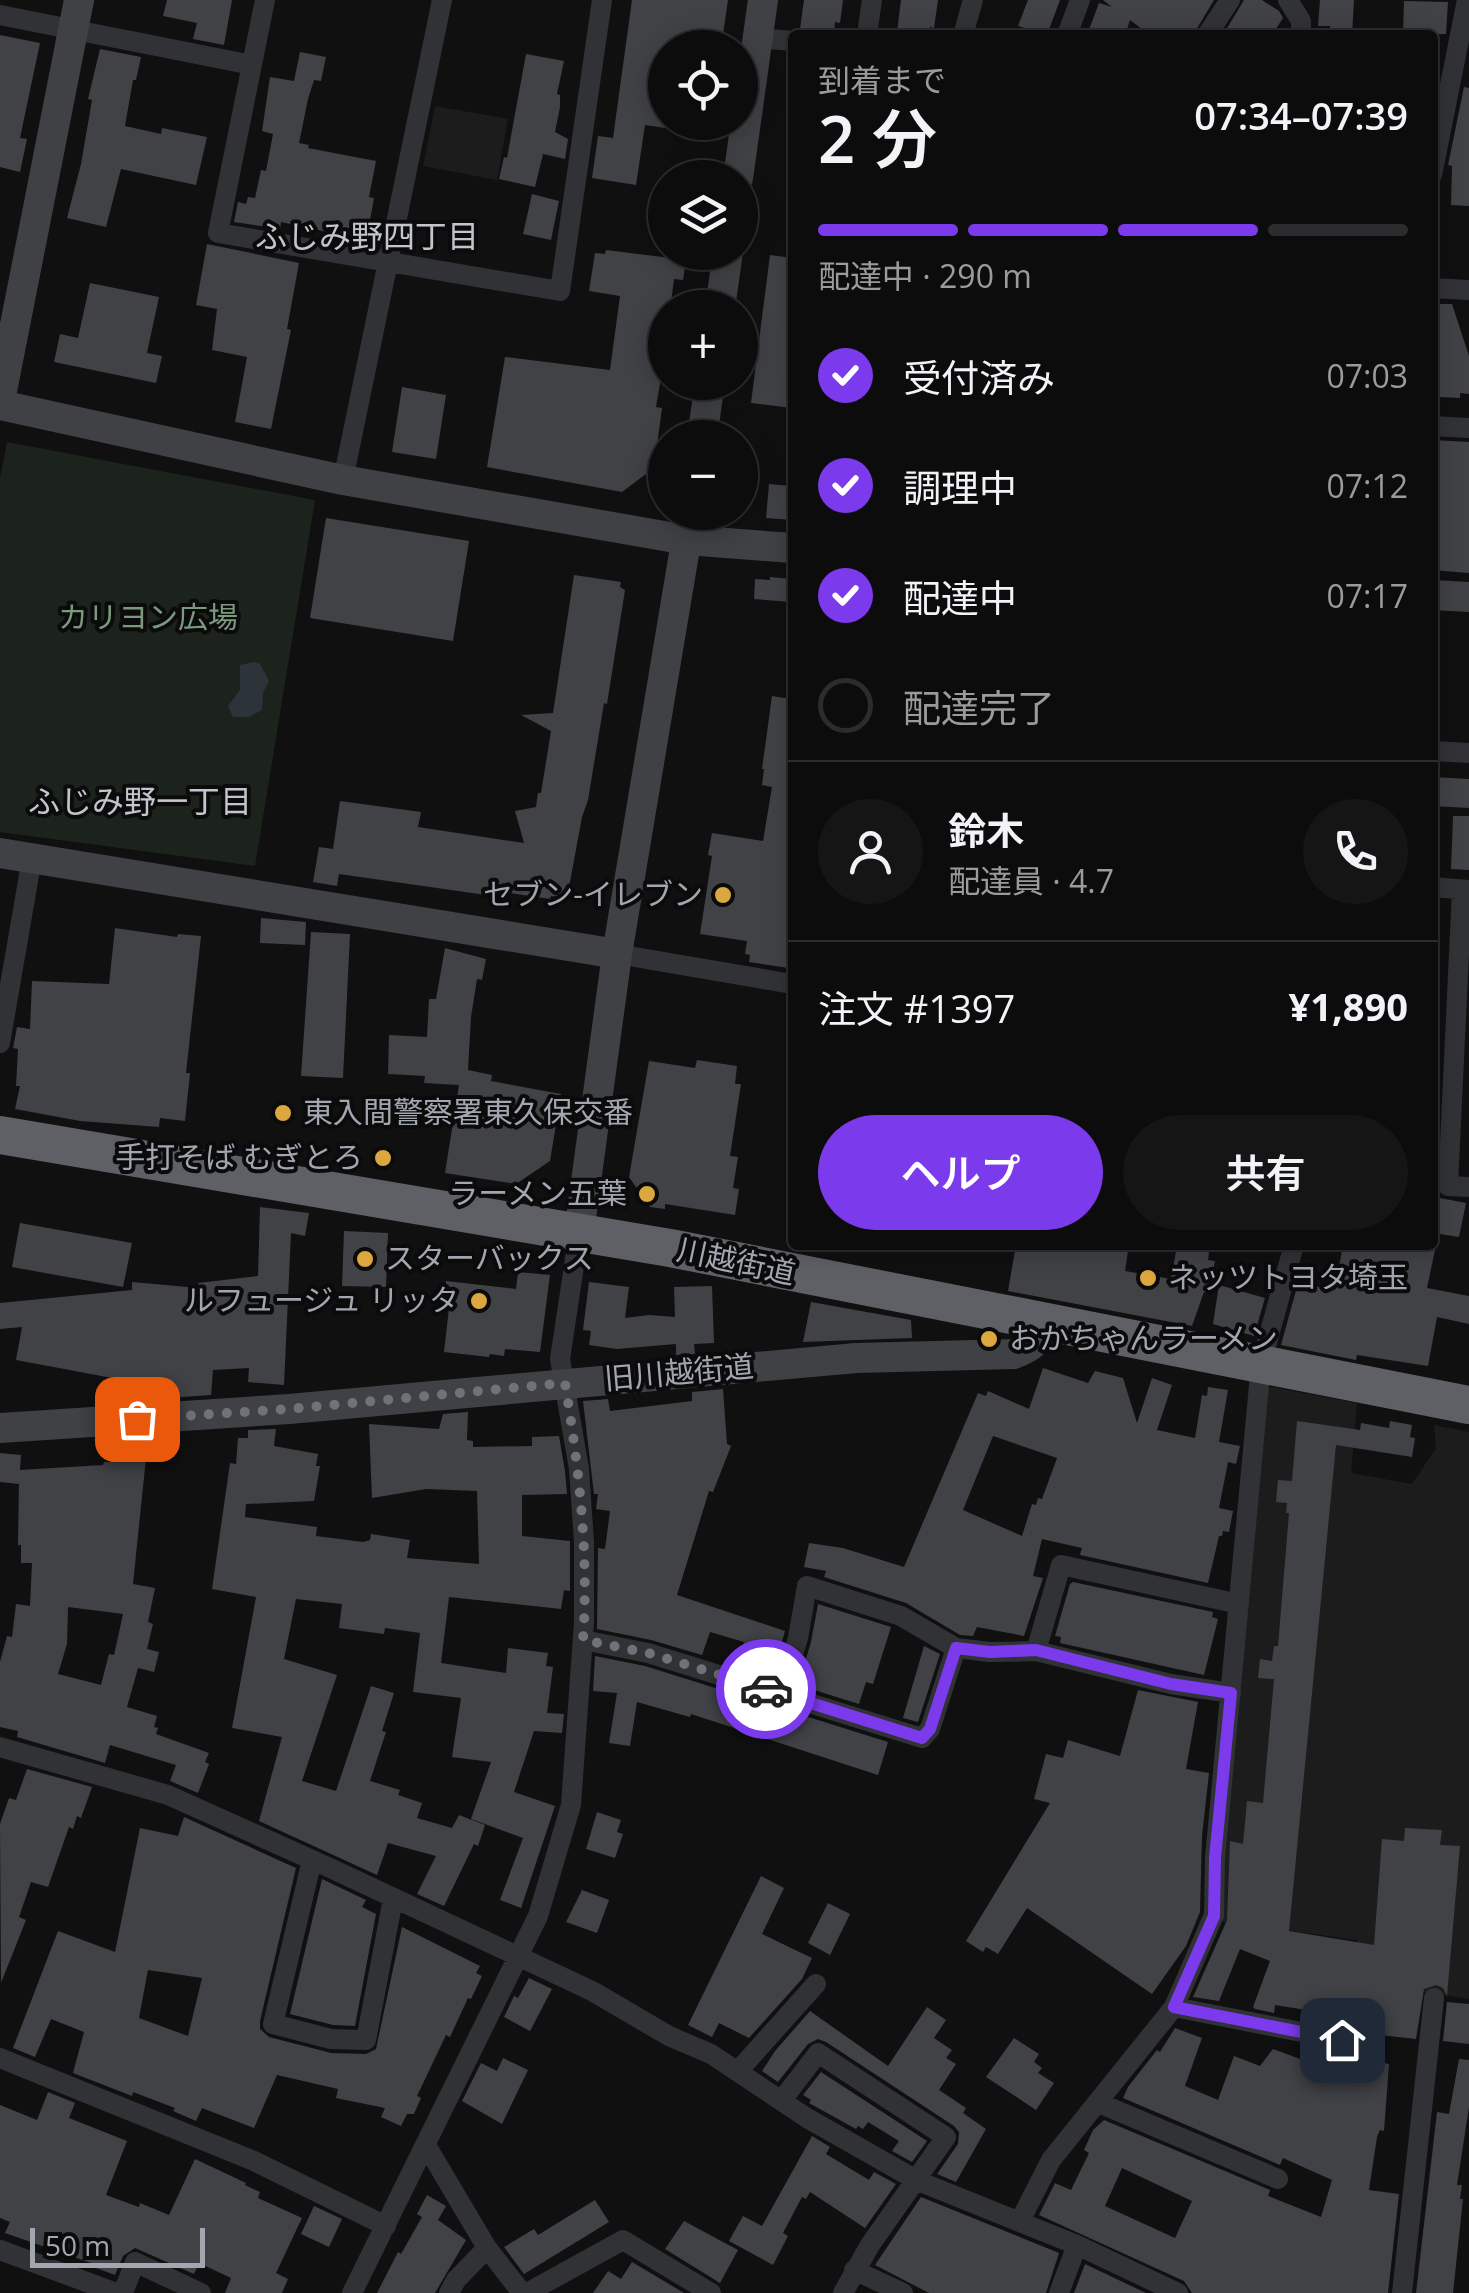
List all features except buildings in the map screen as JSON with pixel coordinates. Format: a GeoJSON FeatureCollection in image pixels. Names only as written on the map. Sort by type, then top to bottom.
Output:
{"type":"FeatureCollection","features":[{"type":"Feature","properties":{"kind":"highway","name":"川越街道"},"geometry":{"type":"LineString","coordinates":[[0,1135],[670,1248],[1469,1405]]}},
{"type":"Feature","properties":{"kind":"street"},"geometry":{"type":"LineString","coordinates":[[79,0],[0,403],[343,480],[648,521]]}},
{"type":"Feature","properties":{"kind":"street"},"geometry":{"type":"LineString","coordinates":[[265,0],[218,233],[560,291],[602,0]]}},
{"type":"Feature","properties":{"kind":"street"},"geometry":{"type":"LineString","coordinates":[[343,480],[442,0]]}},
{"type":"Feature","properties":{"kind":"street"},"geometry":{"type":"LineString","coordinates":[[763,0],[758,38],[788,41]]}},
{"type":"Feature","properties":{"kind":"street"},"geometry":{"type":"LineString","coordinates":[[868,30],[872,0]]}},
{"type":"Feature","properties":{"kind":"street"},"geometry":{"type":"LineString","coordinates":[[964,30],[973,0]]}},
{"type":"Feature","properties":{"kind":"street"},"geometry":{"type":"LineString","coordinates":[[1070,30],[1080,0]]}},
{"type":"Feature","properties":{"kind":"street"},"geometry":{"type":"LineString","coordinates":[[1210,30],[1230,0]]}},
{"type":"Feature","properties":{"kind":"street"},"geometry":{"type":"LineString","coordinates":[[1288,0],[1301,22],[1301,30]]}},
{"type":"Feature","properties":{"kind":"street"},"geometry":{"type":"LineString","coordinates":[[1438,135],[1467,0]]}},
{"type":"Feature","properties":{"kind":"street"},"geometry":{"type":"LineString","coordinates":[[0,15],[252,65]]}},
{"type":"Feature","properties":{"kind":"street"},"geometry":{"type":"LineString","coordinates":[[1438,288],[1469,290]]}},
{"type":"Feature","properties":{"kind":"street"},"geometry":{"type":"LineString","coordinates":[[1438,426],[1469,428]]}},
{"type":"Feature","properties":{"kind":"street"},"geometry":{"type":"LineString","coordinates":[[352,2293],[538,1916],[571,1805],[583,1640],[584,1542],[579,1470],[560,1358],[617,954],[688,530]]}},
{"type":"Feature","properties":{"kind":"street"},"geometry":{"type":"LineString","coordinates":[[708,530],[788,547]]}},
{"type":"Feature","properties":{"kind":"street"},"geometry":{"type":"LineString","coordinates":[[1438,595],[1469,598]]}},
{"type":"Feature","properties":{"kind":"street"},"geometry":{"type":"LineString","coordinates":[[1438,751],[1469,753]]}},
{"type":"Feature","properties":{"kind":"street"},"geometry":{"type":"LineString","coordinates":[[0,853],[788,983]]}},
{"type":"Feature","properties":{"kind":"street"},"geometry":{"type":"LineString","coordinates":[[0,1042],[32,858]]}},
{"type":"Feature","properties":{"kind":"street"},"geometry":{"type":"LineString","coordinates":[[1438,888],[1465,890],[1462,1031],[1450,1186]]}},
{"type":"Feature","properties":{"kind":"street"},"geometry":{"type":"LineString","coordinates":[[1020,2222],[1052,2160],[1174,2007],[1214,1916],[1215,1858],[1261,1364],[1293,1250]]}},
{"type":"Feature","properties":{"kind":"street","name":"旧川越街道"},"geometry":{"type":"LineString","coordinates":[[0,1428],[289,1409],[856,1358],[1014,1354],[1032,1346],[1041,1336],[1044,1324]]}},
{"type":"Feature","properties":{"kind":"street"},"geometry":{"type":"LineString","coordinates":[[1036,1650],[1061,1565],[1239,1604]]}},
{"type":"Feature","properties":{"kind":"street"},"geometry":{"type":"LineString","coordinates":[[781,1693],[798,1638],[808,1586],[901,1616],[956,1648],[990,1652],[1036,1650],[1171,1684],[1231,1693]]}},
{"type":"Feature","properties":{"kind":"street"},"geometry":{"type":"LineString","coordinates":[[583,1640],[648,1653],[922,1738],[930,1729],[956,1648]]}},
{"type":"Feature","properties":{"kind":"street"},"geometry":{"type":"LineString","coordinates":[[0,1747],[168,1795],[394,1898],[592,1991],[738,2071],[807,2118],[918,2182],[1077,2244],[1178,2293]]}},
{"type":"Feature","properties":{"kind":"street"},"geometry":{"type":"LineString","coordinates":[[312,1860],[274,2024],[331,2039],[366,2040],[394,1898]]}},
{"type":"Feature","properties":{"kind":"street"},"geometry":{"type":"LineString","coordinates":[[738,2071],[816,1984]]}},
{"type":"Feature","properties":{"kind":"street"},"geometry":{"type":"LineString","coordinates":[[1402,2293],[1434,1998]]}},
{"type":"Feature","properties":{"kind":"street"},"geometry":{"type":"LineString","coordinates":[[1174,2007],[1342,2040]]}},
{"type":"Feature","properties":{"kind":"street"},"geometry":{"type":"LineString","coordinates":[[782,2100],[818,2052],[946,2137],[842,2293]]}},
{"type":"Feature","properties":{"kind":"street"},"geometry":{"type":"LineString","coordinates":[[0,2058],[254,2161],[386,2226]]}},
{"type":"Feature","properties":{"kind":"street"},"geometry":{"type":"LineString","coordinates":[[1099,2103],[1278,2178]]}},
{"type":"Feature","properties":{"kind":"street"},"geometry":{"type":"LineString","coordinates":[[426,2146],[487,2248],[525,2293],[624,2240],[712,2293]]}},
{"type":"Feature","properties":{"kind":"street"},"geometry":{"type":"LineString","coordinates":[[1060,2293],[1077,2244]]}},
{"type":"Feature","properties":{"kind":"street"},"geometry":{"type":"LineString","coordinates":[[449,2293],[456,2280],[487,2248]]}},
{"type":"Feature","properties":{"kind":"street"},"geometry":{"type":"LineString","coordinates":[[0,2250],[120,2293],[135,2262],[201,2293]]}},
{"type":"Feature","properties":{"kind":"street"},"geometry":{"type":"LineString","coordinates":[[854,2270],[902,2293]]}},
{"type":"Feature","properties":{"kind":"shaded area"},"geometry":{"type":"Polygon","coordinates":[[[435,106],[508,119],[497,180],[423,166],[435,106]]]}},
{"type":"Feature","properties":{"kind":"shaded area"},"geometry":{"type":"Polygon","coordinates":[[[260,664],[269,681],[263,693],[262,710],[249,717],[233,717],[228,706],[240,690],[240,665],[260,664]]]}},
{"type":"Feature","properties":{"kind":"shaded area"},"geometry":{"type":"Polygon","coordinates":[[[1271,1387],[1357,1403],[1351,1473],[1412,1484],[1436,1448],[1434,1425],[1469,1432],[1469,1999],[1353,1981],[1357,1940],[1219,1921],[1263,1392],[1271,1387]]]}},
{"type":"Feature","properties":{"kind":"green space","name":"カリヨン広場"},"geometry":{"type":"Polygon","coordinates":[[[7,442],[315,500],[255,866],[0,832],[0,478],[7,442]]]}},
{"type":"Feature","properties":{"kind":"way so far"},"geometry":{"type":"LineString","coordinates":[[137,1419],[565,1383],[579,1470],[584,1542],[583,1640],[648,1653],[766,1689]]}},
{"type":"Feature","properties":{"kind":"place","name":"セブン-イレブン"},"geometry":{"type":"Point","coordinates":[723,895]}},
{"type":"Feature","properties":{"kind":"place","name":"東入間警察署東久保交番"},"geometry":{"type":"Point","coordinates":[283,1113]}},
{"type":"Feature","properties":{"kind":"place","name":"手打そば むぎとろ"},"geometry":{"type":"Point","coordinates":[383,1158]}},
{"type":"Feature","properties":{"kind":"place","name":"ラーメン五葉"},"geometry":{"type":"Point","coordinates":[647,1194]}},
{"type":"Feature","properties":{"kind":"place","name":"スターバックス"},"geometry":{"type":"Point","coordinates":[365,1259]}},
{"type":"Feature","properties":{"kind":"place","name":"ネッツトヨタ埼玉"},"geometry":{"type":"Point","coordinates":[1148,1278]}},
{"type":"Feature","properties":{"kind":"place","name":"ルフュージュ リッタ"},"geometry":{"type":"Point","coordinates":[479,1301]}},
{"type":"Feature","properties":{"kind":"place","name":"おかちゃんラーメン"},"geometry":{"type":"Point","coordinates":[989,1339]}},
{"type":"Feature","properties":{"kind":"district","name":"ふじみ野四丁目"},"geometry":{"type":"Point","coordinates":[367,237]}},
{"type":"Feature","properties":{"kind":"district","name":"ふじみ野一丁目"},"geometry":{"type":"Point","coordinates":[140,802]}},
{"type":"Feature","properties":{"kind":"route"},"geometry":{"type":"LineString","coordinates":[[766,1689],[922,1738],[930,1729],[956,1648],[990,1652],[1036,1650],[1171,1684],[1231,1693],[1215,1858],[1214,1916],[1174,2007],[1342,2040]]}}]}
